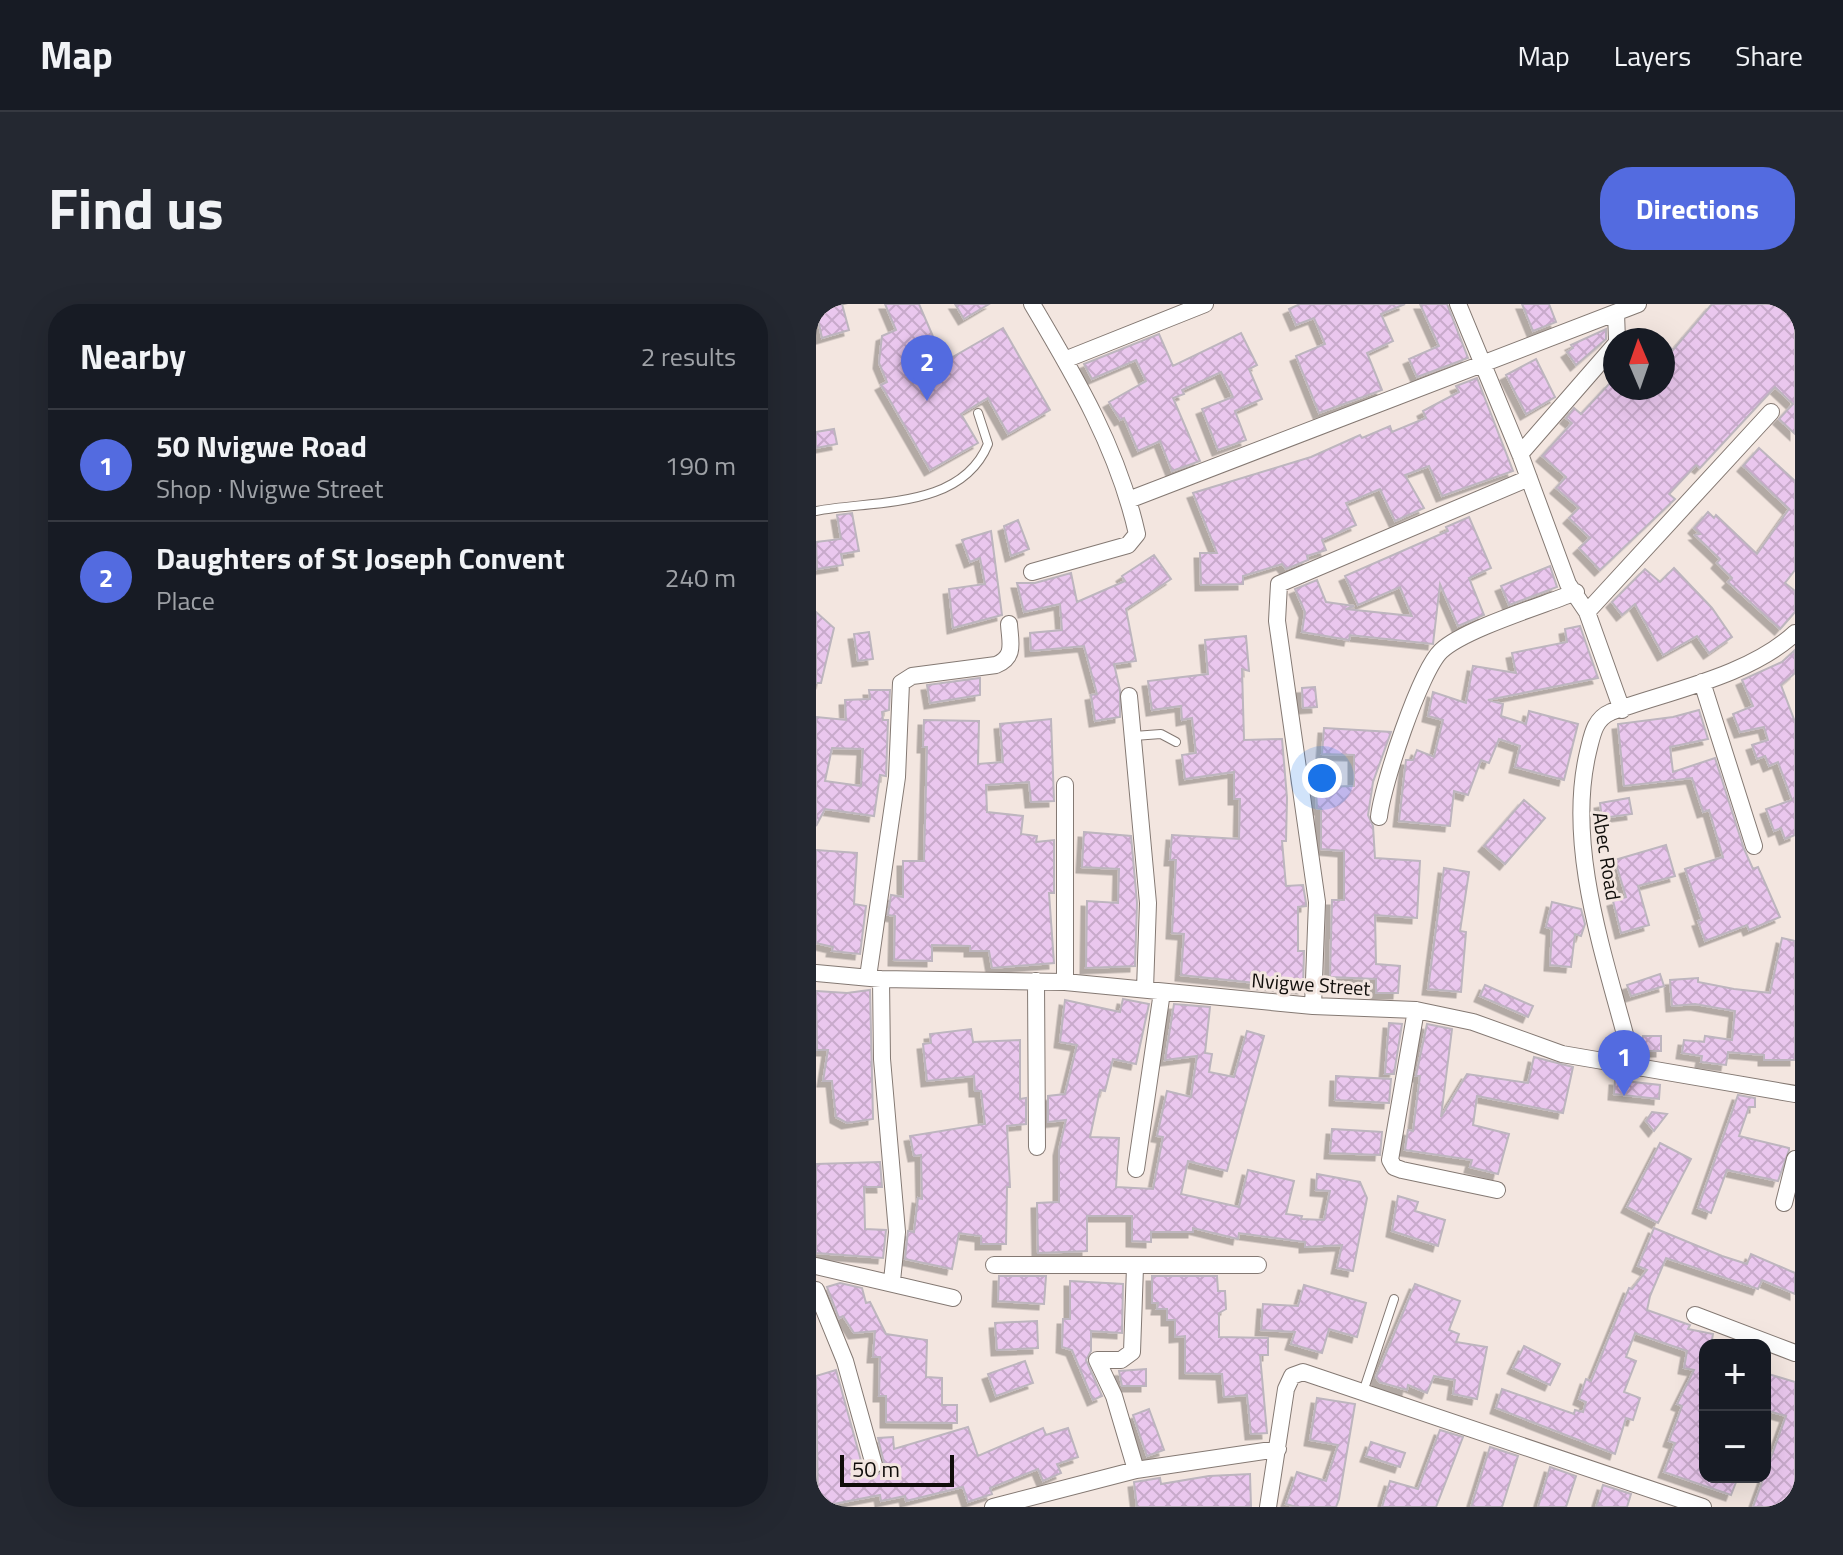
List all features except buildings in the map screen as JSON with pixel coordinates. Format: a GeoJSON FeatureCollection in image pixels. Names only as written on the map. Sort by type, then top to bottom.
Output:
{"type":"FeatureCollection","features":[{"type":"Feature","properties":{"kind":"street"},"geometry":{"type":"LineString","coordinates":[[1032,304],[1089,400],[1131,499],[1137,534],[1131,543],[1032,572]]}},
{"type":"Feature","properties":{"kind":"street"},"geometry":{"type":"LineString","coordinates":[[1067,359],[1205,304]]}},
{"type":"Feature","properties":{"kind":"street"},"geometry":{"type":"LineString","coordinates":[[1458,304],[1520,454],[1568,584],[1587,612],[1622,710]]}},
{"type":"Feature","properties":{"kind":"street"},"geometry":{"type":"LineString","coordinates":[[1131,499],[1638,304]]}},
{"type":"Feature","properties":{"kind":"street"},"geometry":{"type":"LineString","coordinates":[[1616,313],[1616,328]]}},
{"type":"Feature","properties":{"kind":"street"},"geometry":{"type":"LineString","coordinates":[[1520,454],[1603,357]]}},
{"type":"Feature","properties":{"kind":"street"},"geometry":{"type":"LineString","coordinates":[[1587,612],[1771,412]]}},
{"type":"Feature","properties":{"kind":"street"},"geometry":{"type":"LineString","coordinates":[[1313,1006],[1317,902],[1277,621],[1279,584],[1529,478]]}},
{"type":"Feature","properties":{"kind":"street"},"geometry":{"type":"LineString","coordinates":[[1379,817],[1384,785],[1428,673],[1440,652],[1469,635],[1576,592]]}},
{"type":"Feature","properties":{"kind":"street"},"geometry":{"type":"LineString","coordinates":[[892,1281],[897,1219],[874,978],[897,777],[901,683],[912,676],[1007,661],[1011,653],[1009,624]]}},
{"type":"Feature","properties":{"kind":"street","name":"Abec Road"},"geometry":{"type":"LineString","coordinates":[[1634,1069],[1579,834],[1579,803],[1592,734],[1601,718],[1702,682],[1760,657],[1795,633]]}},
{"type":"Feature","properties":{"kind":"street"},"geometry":{"type":"LineString","coordinates":[[1702,682],[1754,846]]}},
{"type":"Feature","properties":{"kind":"street"},"geometry":{"type":"LineString","coordinates":[[1129,696],[1154,990],[1136,1169]]}},
{"type":"Feature","properties":{"kind":"street"},"geometry":{"type":"LineString","coordinates":[[1065,785],[1065,982]]}},
{"type":"Feature","properties":{"kind":"street","name":"Nvigwe Street"},"geometry":{"type":"LineString","coordinates":[[816,973],[874,978],[1065,982],[1313,1006],[1416,1010],[1473,1022],[1562,1054],[1634,1069],[1795,1094]]}},
{"type":"Feature","properties":{"kind":"street"},"geometry":{"type":"LineString","coordinates":[[1036,981],[1037,1147]]}},
{"type":"Feature","properties":{"kind":"street"},"geometry":{"type":"LineString","coordinates":[[1416,1010],[1390,1160],[1394,1167],[1402,1170],[1497,1190]]}},
{"type":"Feature","properties":{"kind":"street"},"geometry":{"type":"LineString","coordinates":[[1784,1203],[1795,1159]]}},
{"type":"Feature","properties":{"kind":"street"},"geometry":{"type":"LineString","coordinates":[[994,1265],[1258,1265]]}},
{"type":"Feature","properties":{"kind":"street"},"geometry":{"type":"LineString","coordinates":[[816,1266],[892,1281],[953,1298]]}},
{"type":"Feature","properties":{"kind":"street"},"geometry":{"type":"LineString","coordinates":[[1135,1267],[1132,1352],[1121,1360],[1097,1360],[1114,1396],[1136,1470]]}},
{"type":"Feature","properties":{"kind":"street"},"geometry":{"type":"LineString","coordinates":[[816,1290],[845,1361],[874,1465]]}},
{"type":"Feature","properties":{"kind":"street"},"geometry":{"type":"LineString","coordinates":[[1695,1315],[1795,1353]]}},
{"type":"Feature","properties":{"kind":"street"},"geometry":{"type":"LineString","coordinates":[[1268,1507],[1286,1389],[1297,1373],[1314,1372],[1703,1507]]}},
{"type":"Feature","properties":{"kind":"street"},"geometry":{"type":"LineString","coordinates":[[993,1507],[1136,1470],[1278,1449]]}},
{"type":"Feature","properties":{"kind":"lane"},"geometry":{"type":"LineString","coordinates":[[816,511],[907,501],[925,496],[958,479],[975,466],[988,444],[978,413]]}},
{"type":"Feature","properties":{"kind":"lane"},"geometry":{"type":"LineString","coordinates":[[1134,736],[1161,734],[1176,742]]}},
{"type":"Feature","properties":{"kind":"lane"},"geometry":{"type":"LineString","coordinates":[[1364,1389],[1394,1299]]}},
{"type":"Feature","properties":{"kind":"place","name":"Daughters of St Joseph Convent"},"geometry":{"type":"Point","coordinates":[927,401]}},
{"type":"Feature","properties":{"kind":"place","name":"50 Nvigwe Road"},"geometry":{"type":"Point","coordinates":[1624,1096]}}]}
